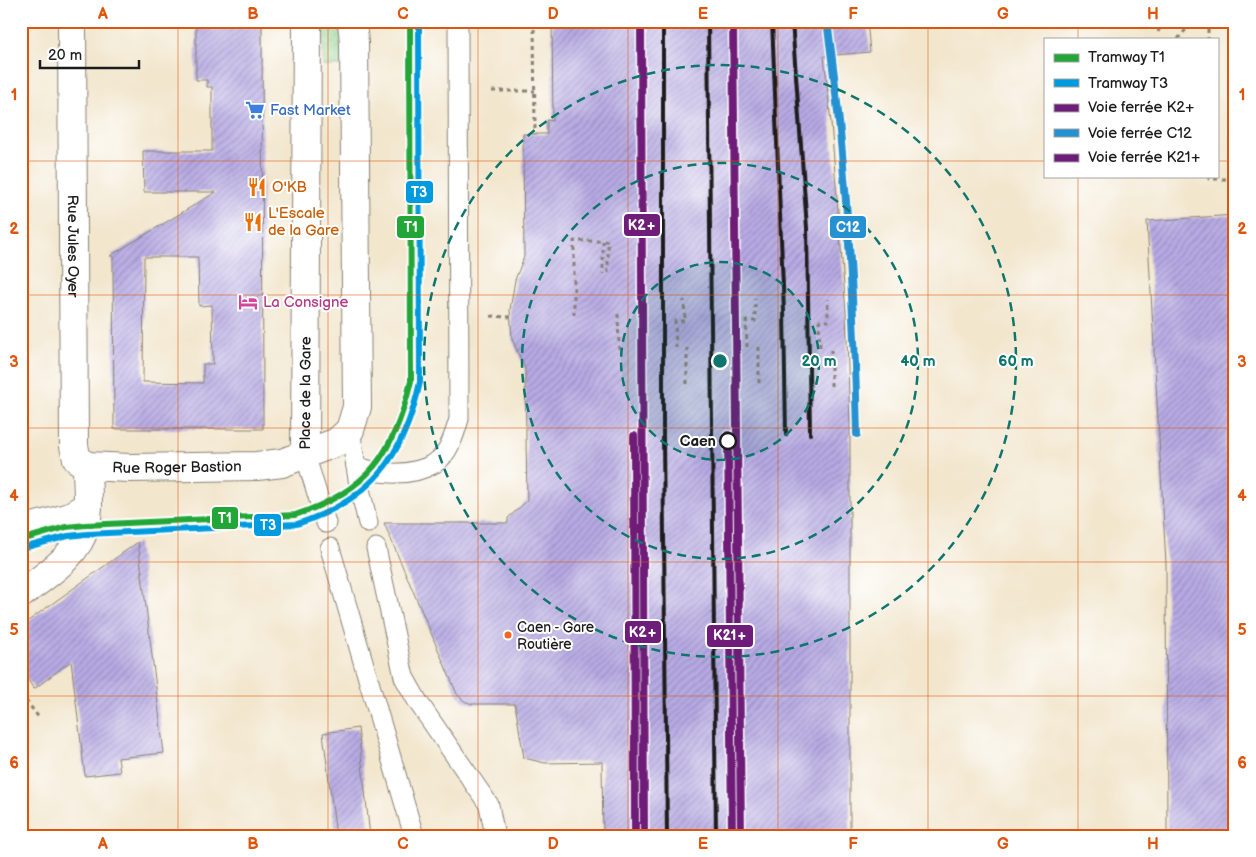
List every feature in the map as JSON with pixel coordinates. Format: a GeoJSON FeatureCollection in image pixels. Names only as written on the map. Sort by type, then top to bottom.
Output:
{"type":"FeatureCollection","features":[{"type":"Feature","properties":{"kind":"street","name":"Rue Jules Oyer"},"geometry":{"type":"LineString","coordinates":[[72,21],[74,446],[78,459],[87,466]]}},
{"type":"Feature","properties":{"kind":"street","name":"Place de la Gare"},"geometry":{"type":"LineString","coordinates":[[306,21],[305,454],[337,442],[350,430]]}},
{"type":"Feature","properties":{"kind":"street"},"geometry":{"type":"LineString","coordinates":[[350,430],[357,408],[354,43],[352,21]]}},
{"type":"Feature","properties":{"kind":"street","name":"Rue Roger Bastion"},"geometry":{"type":"LineString","coordinates":[[87,466],[130,468],[257,466],[282,463],[305,454]]}},
{"type":"Feature","properties":{"kind":"street"},"geometry":{"type":"LineString","coordinates":[[21,594],[68,557],[86,525],[88,506],[87,466]]}},
{"type":"Feature","properties":{"kind":"street"},"geometry":{"type":"LineString","coordinates":[[21,530],[68,518],[88,506]]}},
{"type":"Feature","properties":{"kind":"lane"},"geometry":{"type":"LineString","coordinates":[[356,466],[372,472],[396,473],[413,471],[436,462],[454,435],[459,419],[458,21]]}},
{"type":"Feature","properties":{"kind":"lane"},"geometry":{"type":"LineString","coordinates":[[350,430],[368,524]]}},
{"type":"Feature","properties":{"kind":"lane"},"geometry":{"type":"LineString","coordinates":[[305,454],[326,523]]}},
{"type":"Feature","properties":{"kind":"lane"},"geometry":{"type":"LineString","coordinates":[[330,548],[414,836]]}},
{"type":"Feature","properties":{"kind":"lane"},"geometry":{"type":"LineString","coordinates":[[376,548],[404,677],[418,702],[489,804],[495,836]]}},
{"type":"Feature","properties":{"kind":"path"},"geometry":{"type":"LineString","coordinates":[[534,21],[535,134]]}},
{"type":"Feature","properties":{"kind":"path"},"geometry":{"type":"LineString","coordinates":[[1158,32],[1163,21]]}},
{"type":"Feature","properties":{"kind":"path"},"geometry":{"type":"LineString","coordinates":[[1179,38],[1193,21]]}},
{"type":"Feature","properties":{"kind":"path"},"geometry":{"type":"LineString","coordinates":[[1208,21],[1208,38]]}},
{"type":"Feature","properties":{"kind":"path"},"geometry":{"type":"LineString","coordinates":[[492,91],[535,91]]}},
{"type":"Feature","properties":{"kind":"path"},"geometry":{"type":"LineString","coordinates":[[1209,178],[1235,179]]}},
{"type":"Feature","properties":{"kind":"path"},"geometry":{"type":"LineString","coordinates":[[574,315],[574,241],[608,241],[608,274]]}},
{"type":"Feature","properties":{"kind":"path"},"geometry":{"type":"LineString","coordinates":[[603,241],[603,274]]}},
{"type":"Feature","properties":{"kind":"path"},"geometry":{"type":"LineString","coordinates":[[820,347],[819,321],[828,320],[828,299]]}},
{"type":"Feature","properties":{"kind":"path"},"geometry":{"type":"LineString","coordinates":[[676,348],[675,321],[685,321],[684,300]]}},
{"type":"Feature","properties":{"kind":"path"},"geometry":{"type":"LineString","coordinates":[[746,347],[746,321],[755,321],[755,300]]}},
{"type":"Feature","properties":{"kind":"path"},"geometry":{"type":"LineString","coordinates":[[618,314],[619,348],[623,348]]}},
{"type":"Feature","properties":{"kind":"path"},"geometry":{"type":"LineString","coordinates":[[490,316],[510,317]]}},
{"type":"Feature","properties":{"kind":"path"},"geometry":{"type":"LineString","coordinates":[[759,347],[759,387]]}},
{"type":"Feature","properties":{"kind":"path"},"geometry":{"type":"LineString","coordinates":[[831,347],[831,386]]}},
{"type":"Feature","properties":{"kind":"path"},"geometry":{"type":"LineString","coordinates":[[687,348],[687,386]]}},
{"type":"Feature","properties":{"kind":"path"},"geometry":{"type":"LineString","coordinates":[[21,694],[40,719]]}},
{"type":"Feature","properties":{"kind":"green space"},"geometry":{"type":"Polygon","coordinates":[[[323,21],[339,21],[344,66],[323,66],[323,21]]]}},
{"type":"Feature","properties":{"kind":"building"},"geometry":{"type":"Polygon","coordinates":[[[196,21],[262,21],[263,429],[114,429],[113,256],[110,256],[216,192],[144,192],[143,151],[212,151],[212,87],[207,87],[207,80],[196,80],[196,21]],[[144,257],[143,382],[203,383],[203,364],[213,364],[212,305],[199,306],[198,257],[144,257]]]}},
{"type":"Feature","properties":{"kind":"building"},"geometry":{"type":"Polygon","coordinates":[[[552,21],[867,21],[870,52],[824,56],[846,312],[850,424],[850,836],[603,836],[602,762],[545,763],[524,758],[515,704],[472,704],[464,701],[457,694],[384,523],[508,523],[508,518],[527,501],[525,369],[512,339],[510,310],[515,280],[524,257],[523,134],[547,134],[547,120],[553,121],[552,21]]]}},
{"type":"Feature","properties":{"kind":"building"},"geometry":{"type":"Polygon","coordinates":[[[1235,215],[1235,836],[1167,836],[1166,564],[1147,221],[1235,215]]]}},
{"type":"Feature","properties":{"kind":"building"},"geometry":{"type":"Polygon","coordinates":[[[138,542],[164,753],[118,758],[120,772],[85,776],[71,661],[34,689],[21,670],[21,626],[138,542]]]}},
{"type":"Feature","properties":{"kind":"building"},"geometry":{"type":"Polygon","coordinates":[[[358,728],[370,836],[336,836],[323,733],[358,728]]]}},
{"type":"Feature","properties":{"kind":"railway"},"geometry":{"type":"LineString","coordinates":[[663,21],[663,436],[667,836]]}},
{"type":"Feature","properties":{"kind":"railway"},"geometry":{"type":"LineString","coordinates":[[708,21],[716,836]]}},
{"type":"Feature","properties":{"kind":"railway"},"geometry":{"type":"LineString","coordinates":[[772,21],[784,311],[786,435]]}},
{"type":"Feature","properties":{"kind":"railway"},"geometry":{"type":"LineString","coordinates":[[792,21],[807,228],[810,434]]}},
{"type":"Feature","properties":{"kind":"tram line","name":"T1"},"geometry":{"type":"LineString","coordinates":[[21,540],[66,527],[86,525],[295,515],[342,494],[374,466],[386,449],[396,429],[411,381],[410,21]]}},
{"type":"Feature","properties":{"kind":"tram line","name":"T3"},"geometry":{"type":"LineString","coordinates":[[23,548],[68,536],[87,534],[297,524],[323,514],[345,502],[364,488],[394,454],[413,409],[420,382],[419,21]]}},
{"type":"Feature","properties":{"kind":"rail line","name":"K2+"},"geometry":{"type":"LineString","coordinates":[[641,21],[644,836]]}},
{"type":"Feature","properties":{"kind":"rail line","name":"K2+"},"geometry":{"type":"LineString","coordinates":[[733,21],[741,836]]}},
{"type":"Feature","properties":{"kind":"rail line","name":"C12"},"geometry":{"type":"LineString","coordinates":[[827,21],[834,72],[848,227],[857,434]]}},
{"type":"Feature","properties":{"kind":"rail line","name":"K21+"},"geometry":{"type":"LineString","coordinates":[[728,435],[732,836]]}},
{"type":"Feature","properties":{"kind":"rail line","name":"K21+"},"geometry":{"type":"LineString","coordinates":[[634,436],[635,836]]}},
{"type":"Feature","properties":{"kind":"place","name":"Fast Market"},"geometry":{"type":"Point","coordinates":[255,110]}},
{"type":"Feature","properties":{"kind":"place","name":"O'KB"},"geometry":{"type":"Point","coordinates":[257,187]}},
{"type":"Feature","properties":{"kind":"place","name":"L'Escale de la Gare"},"geometry":{"type":"Point","coordinates":[253,222]}},
{"type":"Feature","properties":{"kind":"place","name":"La Consigne"},"geometry":{"type":"Point","coordinates":[248,302]}},
{"type":"Feature","properties":{"kind":"place","name":"Caen"},"geometry":{"type":"Point","coordinates":[728,441]}},
{"type":"Feature","properties":{"kind":"place","name":"Caen - Gare Routière"},"geometry":{"type":"Point","coordinates":[508,635]}}]}
